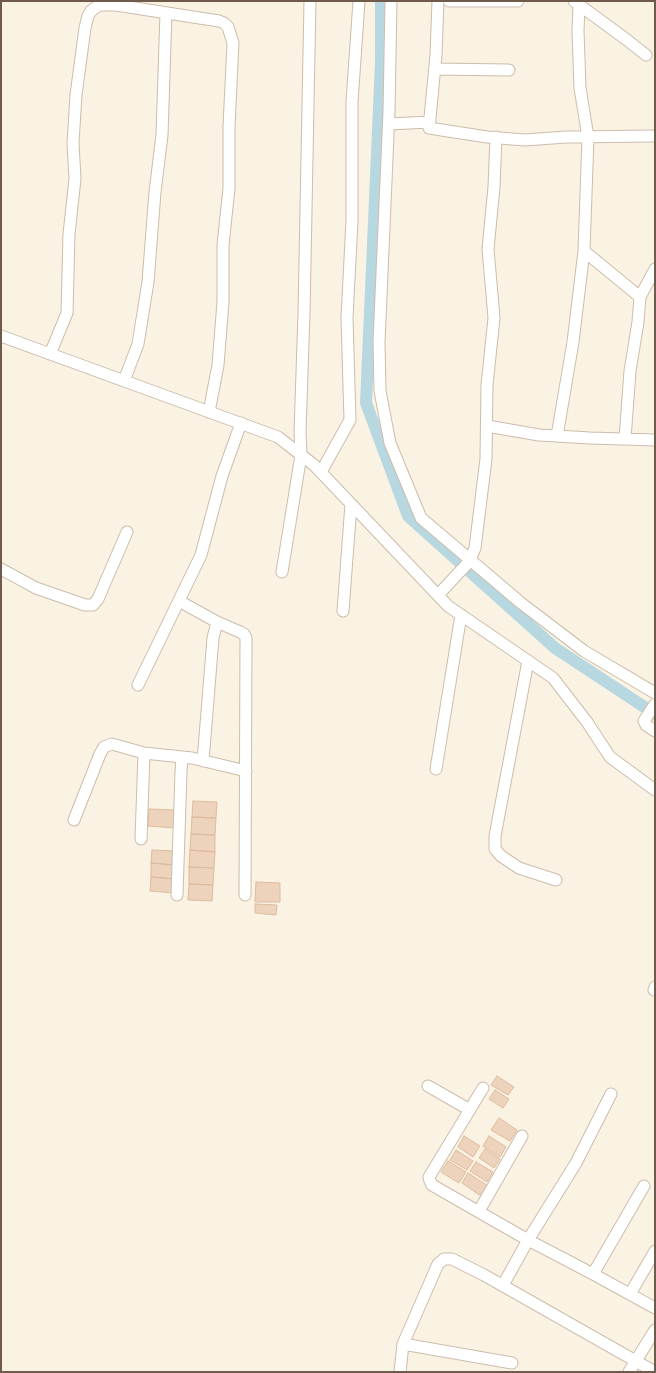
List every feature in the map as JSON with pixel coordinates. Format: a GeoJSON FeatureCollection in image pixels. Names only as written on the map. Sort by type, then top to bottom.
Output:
{"type":"FeatureCollection","features":[{"type":"Feature","properties":{"kind":"street"},"geometry":{"type":"LineString","coordinates":[[282,572],[301,455],[300,432],[310,1]]}},
{"type":"Feature","properties":{"kind":"street"},"geometry":{"type":"LineString","coordinates":[[321,472],[350,420],[347,318],[352,220],[352,102],[359,1]]}},
{"type":"Feature","properties":{"kind":"street"},"geometry":{"type":"LineString","coordinates":[[391,1],[389,124],[379,342],[380,391],[390,443],[421,518],[466,565],[521,603],[584,651],[655,693]]}},
{"type":"Feature","properties":{"kind":"street"},"geometry":{"type":"LineString","coordinates":[[438,1],[435,69],[429,128],[525,140],[588,136],[655,136]]}},
{"type":"Feature","properties":{"kind":"street"},"geometry":{"type":"LineString","coordinates":[[449,1],[518,1]]}},
{"type":"Feature","properties":{"kind":"street"},"geometry":{"type":"LineString","coordinates":[[577,3],[646,55]]}},
{"type":"Feature","properties":{"kind":"street"},"geometry":{"type":"LineString","coordinates":[[557,436],[573,342],[584,251],[588,136],[580,88],[577,3]]}},
{"type":"Feature","properties":{"kind":"street"},"geometry":{"type":"LineString","coordinates":[[50,354],[67,313],[69,234],[75,179],[73,143],[76,95],[88,16],[95,7],[99,5],[116,4],[219,21],[228,27],[233,43],[229,126],[229,188],[223,245],[223,302],[218,365],[209,412]]}},
{"type":"Feature","properties":{"kind":"street"},"geometry":{"type":"LineString","coordinates":[[124,381],[138,344],[148,282],[155,192],[162,135],[166,12]]}},
{"type":"Feature","properties":{"kind":"street"},"geometry":{"type":"LineString","coordinates":[[435,69],[509,70]]}},
{"type":"Feature","properties":{"kind":"street"},"geometry":{"type":"LineString","coordinates":[[389,124],[430,122]]}},
{"type":"Feature","properties":{"kind":"street"},"geometry":{"type":"LineString","coordinates":[[438,595],[466,565],[475,548],[486,459],[487,385],[494,318],[488,249],[494,187],[496,137]]}},
{"type":"Feature","properties":{"kind":"street"},"geometry":{"type":"LineString","coordinates":[[584,251],[640,297]]}},
{"type":"Feature","properties":{"kind":"street"},"geometry":{"type":"LineString","coordinates":[[625,440],[630,371],[638,322],[640,297],[655,269]]}},
{"type":"Feature","properties":{"kind":"street"},"geometry":{"type":"LineString","coordinates":[[1,336],[278,437],[321,472],[448,606],[553,678],[587,722],[610,757],[655,790]]}},
{"type":"Feature","properties":{"kind":"street"},"geometry":{"type":"LineString","coordinates":[[138,685],[201,555],[222,476],[241,423]]}},
{"type":"Feature","properties":{"kind":"street"},"geometry":{"type":"LineString","coordinates":[[486,426],[539,435],[625,440],[655,440]]}},
{"type":"Feature","properties":{"kind":"street"},"geometry":{"type":"LineString","coordinates":[[343,611],[351,504]]}},
{"type":"Feature","properties":{"kind":"street"},"geometry":{"type":"LineString","coordinates":[[1,569],[36,588],[85,605],[93,605],[98,599],[128,532]]}},
{"type":"Feature","properties":{"kind":"street"},"geometry":{"type":"LineString","coordinates":[[179,601],[217,622],[244,634],[246,638],[245,896]]}},
{"type":"Feature","properties":{"kind":"street"},"geometry":{"type":"LineString","coordinates":[[436,769],[461,615]]}},
{"type":"Feature","properties":{"kind":"street"},"geometry":{"type":"LineString","coordinates":[[203,761],[212,638],[217,622]]}},
{"type":"Feature","properties":{"kind":"street"},"geometry":{"type":"LineString","coordinates":[[528,660],[495,836],[495,849],[501,856],[519,868],[556,880]]}},
{"type":"Feature","properties":{"kind":"street"},"geometry":{"type":"LineString","coordinates":[[654,704],[644,721],[646,725],[655,731]]}},
{"type":"Feature","properties":{"kind":"street"},"geometry":{"type":"LineString","coordinates":[[74,820],[100,754],[104,747],[112,744],[144,753],[182,757],[246,771]]}},
{"type":"Feature","properties":{"kind":"street"},"geometry":{"type":"LineString","coordinates":[[141,839],[144,753]]}},
{"type":"Feature","properties":{"kind":"street"},"geometry":{"type":"LineString","coordinates":[[177,895],[182,757]]}},
{"type":"Feature","properties":{"kind":"street"},"geometry":{"type":"LineString","coordinates":[[428,1086],[470,1110]]}},
{"type":"Feature","properties":{"kind":"street"},"geometry":{"type":"LineString","coordinates":[[483,1088],[429,1177],[432,1185],[528,1240],[655,1308]]}},
{"type":"Feature","properties":{"kind":"street"},"geometry":{"type":"LineString","coordinates":[[503,1285],[528,1240],[576,1163],[611,1094]]}},
{"type":"Feature","properties":{"kind":"street"},"geometry":{"type":"LineString","coordinates":[[479,1211],[522,1136]]}},
{"type":"Feature","properties":{"kind":"street"},"geometry":{"type":"LineString","coordinates":[[593,1274],[644,1186]]}},
{"type":"Feature","properties":{"kind":"street"},"geometry":{"type":"LineString","coordinates":[[630,1294],[655,1251]]}},
{"type":"Feature","properties":{"kind":"street"},"geometry":{"type":"LineString","coordinates":[[400,1372],[403,1344],[438,1264],[444,1259],[452,1259],[503,1285],[655,1372]]}},
{"type":"Feature","properties":{"kind":"street"},"geometry":{"type":"LineString","coordinates":[[629,1372],[655,1330]]}},
{"type":"Feature","properties":{"kind":"street"},"geometry":{"type":"LineString","coordinates":[[403,1344],[512,1363]]}},
{"type":"Feature","properties":{"kind":"building"},"geometry":{"type":"Polygon","coordinates":[[[193,801],[217,802],[216,818],[192,817],[193,801]]]}},
{"type":"Feature","properties":{"kind":"building"},"geometry":{"type":"Polygon","coordinates":[[[149,809],[176,810],[175,828],[148,826],[149,809]]]}},
{"type":"Feature","properties":{"kind":"building"},"geometry":{"type":"Polygon","coordinates":[[[192,817],[216,818],[215,835],[191,834],[192,817]]]}},
{"type":"Feature","properties":{"kind":"building"},"geometry":{"type":"Polygon","coordinates":[[[191,834],[215,835],[215,852],[190,850],[191,834]]]}},
{"type":"Feature","properties":{"kind":"building"},"geometry":{"type":"Polygon","coordinates":[[[152,850],[176,851],[175,865],[151,863],[152,850]]]}},
{"type":"Feature","properties":{"kind":"building"},"geometry":{"type":"Polygon","coordinates":[[[190,850],[215,852],[214,868],[189,867],[190,850]]]}},
{"type":"Feature","properties":{"kind":"building"},"geometry":{"type":"Polygon","coordinates":[[[151,863],[175,865],[174,879],[151,877],[151,863]]]}},
{"type":"Feature","properties":{"kind":"building"},"geometry":{"type":"Polygon","coordinates":[[[189,867],[214,868],[213,885],[189,884],[189,867]]]}},
{"type":"Feature","properties":{"kind":"building"},"geometry":{"type":"Polygon","coordinates":[[[151,877],[174,879],[174,893],[150,891],[151,877]]]}},
{"type":"Feature","properties":{"kind":"building"},"geometry":{"type":"Polygon","coordinates":[[[256,882],[280,883],[280,902],[255,902],[256,882]]]}},
{"type":"Feature","properties":{"kind":"building"},"geometry":{"type":"Polygon","coordinates":[[[189,884],[213,885],[212,901],[188,900],[189,884]]]}},
{"type":"Feature","properties":{"kind":"building"},"geometry":{"type":"Polygon","coordinates":[[[255,904],[277,905],[276,915],[255,913],[255,904]]]}},
{"type":"Feature","properties":{"kind":"building"},"geometry":{"type":"Polygon","coordinates":[[[497,1076],[514,1087],[508,1095],[491,1085],[497,1076]]]}},
{"type":"Feature","properties":{"kind":"building"},"geometry":{"type":"Polygon","coordinates":[[[495,1090],[509,1099],[503,1108],[489,1099],[495,1090]]]}},
{"type":"Feature","properties":{"kind":"building"},"geometry":{"type":"Polygon","coordinates":[[[499,1118],[517,1130],[510,1141],[491,1130],[499,1118]]]}},
{"type":"Feature","properties":{"kind":"building"},"geometry":{"type":"Polygon","coordinates":[[[464,1136],[480,1146],[473,1157],[458,1147],[464,1136]]]}},
{"type":"Feature","properties":{"kind":"building"},"geometry":{"type":"Polygon","coordinates":[[[489,1136],[506,1147],[500,1157],[483,1146],[489,1136]]]}},
{"type":"Feature","properties":{"kind":"building"},"geometry":{"type":"Polygon","coordinates":[[[485,1149],[500,1159],[494,1168],[479,1158],[485,1149]]]}},
{"type":"Feature","properties":{"kind":"building"},"geometry":{"type":"Polygon","coordinates":[[[456,1150],[473,1161],[467,1170],[450,1160],[456,1150]]]}},
{"type":"Feature","properties":{"kind":"building"},"geometry":{"type":"Polygon","coordinates":[[[448,1161],[466,1172],[459,1183],[441,1172],[448,1161]]]}},
{"type":"Feature","properties":{"kind":"building"},"geometry":{"type":"Polygon","coordinates":[[[476,1162],[493,1172],[487,1182],[470,1171],[476,1162]]]}},
{"type":"Feature","properties":{"kind":"building"},"geometry":{"type":"Polygon","coordinates":[[[468,1173],[488,1186],[481,1196],[462,1183],[468,1173]]]}},
{"type":"Feature","properties":{"kind":"waterway"},"geometry":{"type":"LineString","coordinates":[[381,1],[381,62],[366,403],[408,516],[555,648],[655,714]]}}]}
